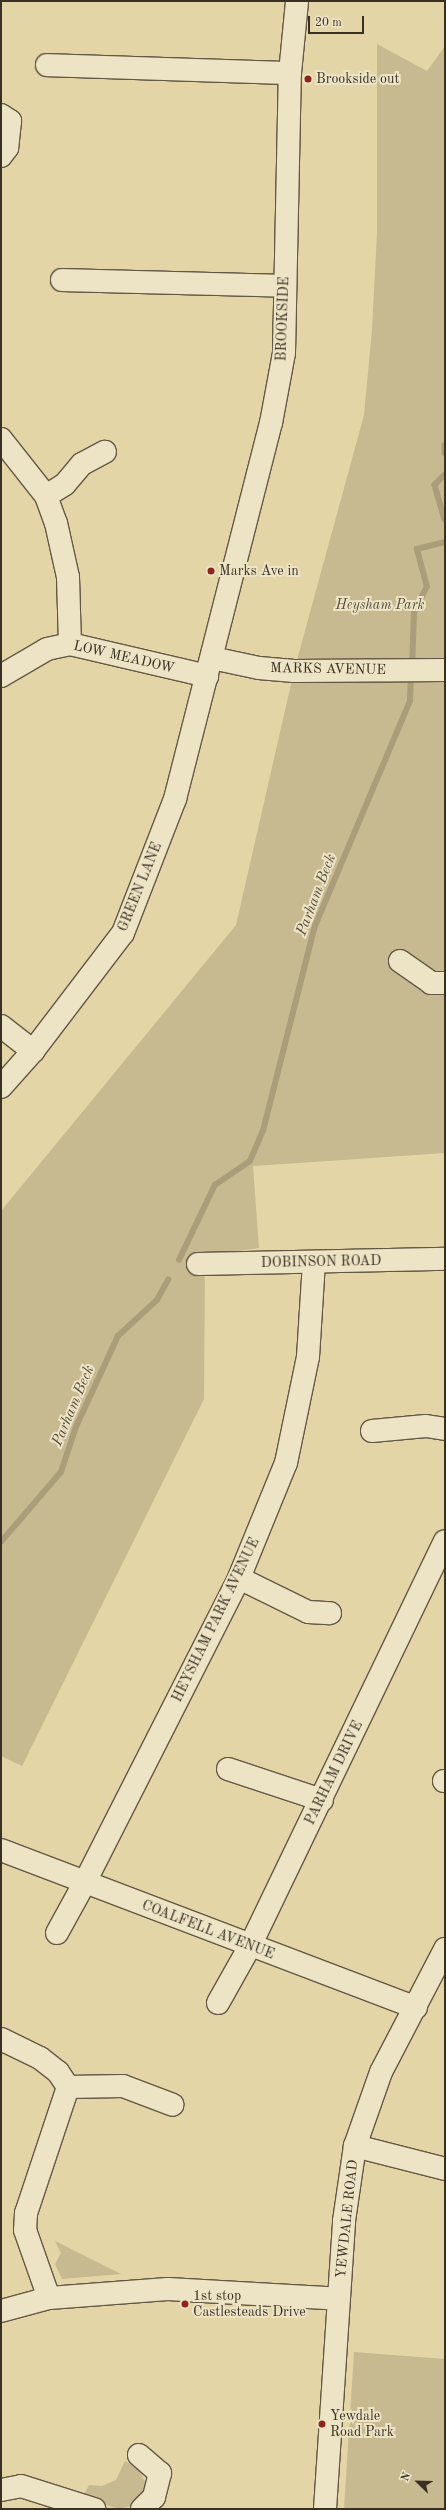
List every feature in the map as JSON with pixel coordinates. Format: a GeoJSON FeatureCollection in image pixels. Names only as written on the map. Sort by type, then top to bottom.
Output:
{"type":"FeatureCollection","features":[{"type":"Feature","properties":{"kind":"street","name":"BROOKSIDE"},"geometry":{"type":"LineString","coordinates":[[210,667],[271,423],[284,352],[290,72],[297,1]]}},
{"type":"Feature","properties":{"kind":"street"},"geometry":{"type":"LineString","coordinates":[[47,65],[290,72]]}},
{"type":"Feature","properties":{"kind":"street"},"geometry":{"type":"LineString","coordinates":[[1,115],[10,121],[7,148],[1,156]]}},
{"type":"Feature","properties":{"kind":"street"},"geometry":{"type":"LineString","coordinates":[[62,280],[285,286]]}},
{"type":"Feature","properties":{"kind":"street"},"geometry":{"type":"LineString","coordinates":[[1,439],[46,496],[56,523],[68,577],[70,644]]}},
{"type":"Feature","properties":{"kind":"street"},"geometry":{"type":"LineString","coordinates":[[46,496],[65,484],[82,464],[105,452]]}},
{"type":"Feature","properties":{"kind":"street","name":"LOW MEADOW"},"geometry":{"type":"LineString","coordinates":[[1,676],[47,649],[70,644],[210,667]]}},
{"type":"Feature","properties":{"kind":"street","name":"MARKS AVENUE"},"geometry":{"type":"LineString","coordinates":[[210,667],[259,668],[294,671],[445,670]]}},
{"type":"Feature","properties":{"kind":"street","name":"GREEN LANE"},"geometry":{"type":"LineString","coordinates":[[1,1087],[33,1051],[123,933],[175,799],[210,667]]}},
{"type":"Feature","properties":{"kind":"street"},"geometry":{"type":"LineString","coordinates":[[400,961],[431,983],[445,983]]}},
{"type":"Feature","properties":{"kind":"street"},"geometry":{"type":"LineString","coordinates":[[1,1026],[33,1051]]}},
{"type":"Feature","properties":{"kind":"street","name":"DOBINSON ROAD"},"geometry":{"type":"LineString","coordinates":[[198,1264],[445,1259]]}},
{"type":"Feature","properties":{"kind":"street","name":"HEYSHAM PARK AVENUE"},"geometry":{"type":"LineString","coordinates":[[57,1933],[85,1882],[239,1578],[286,1463],[308,1357],[314,1262]]}},
{"type":"Feature","properties":{"kind":"street"},"geometry":{"type":"LineString","coordinates":[[372,1431],[426,1426],[445,1429]]}},
{"type":"Feature","properties":{"kind":"street","name":"PARHAM DRIVE"},"geometry":{"type":"LineString","coordinates":[[218,2003],[250,1946],[322,1800],[445,1541]]}},
{"type":"Feature","properties":{"kind":"street"},"geometry":{"type":"LineString","coordinates":[[239,1578],[308,1612],[330,1613]]}},
{"type":"Feature","properties":{"kind":"street"},"geometry":{"type":"LineString","coordinates":[[228,1769],[322,1800]]}},
{"type":"Feature","properties":{"kind":"street","name":"COALFELL AVENUE"},"geometry":{"type":"LineString","coordinates":[[1,1850],[416,2008]]}},
{"type":"Feature","properties":{"kind":"street","name":"YEWDALE ROAD"},"geometry":{"type":"LineString","coordinates":[[325,2509],[344,2221],[355,2146],[381,2072],[416,2008],[445,1949]]}},
{"type":"Feature","properties":{"kind":"street"},"geometry":{"type":"LineString","coordinates":[[1,2039],[40,2058],[58,2072],[68,2087]]}},
{"type":"Feature","properties":{"kind":"street"},"geometry":{"type":"LineString","coordinates":[[68,2087],[123,2086],[173,2105]]}},
{"type":"Feature","properties":{"kind":"street"},"geometry":{"type":"LineString","coordinates":[[49,2298],[25,2230],[26,2213],[68,2087]]}},
{"type":"Feature","properties":{"kind":"street"},"geometry":{"type":"LineString","coordinates":[[355,2146],[445,2169]]}},
{"type":"Feature","properties":{"kind":"street"},"geometry":{"type":"LineString","coordinates":[[1,2311],[49,2298],[168,2289],[338,2299]]}},
{"type":"Feature","properties":{"kind":"street"},"geometry":{"type":"LineString","coordinates":[[139,2455],[160,2473],[154,2497],[142,2509]]}},
{"type":"Feature","properties":{"kind":"street"},"geometry":{"type":"LineString","coordinates":[[1,2490],[21,2486],[94,2509]]}},
{"type":"Feature","properties":{"kind":"green space","name":"Heysham Park"},"geometry":{"type":"Polygon","coordinates":[[[377,44],[427,71],[445,46],[445,1153],[253,1166],[259,1248],[205,1256],[204,1399],[22,1766],[1,1756],[1,1211],[236,925],[294,671],[364,415],[372,330],[377,233],[377,44]]]}},
{"type":"Feature","properties":{"kind":"green space"},"geometry":{"type":"Polygon","coordinates":[[[55,2241],[121,2274],[62,2279],[55,2264],[61,2253],[55,2241]]]}},
{"type":"Feature","properties":{"kind":"green space"},"geometry":{"type":"Polygon","coordinates":[[[354,2352],[445,2359],[445,2509],[344,2509],[354,2352]]]}},
{"type":"Feature","properties":{"kind":"green space"},"geometry":{"type":"Polygon","coordinates":[[[125,2461],[139,2470],[148,2488],[137,2504],[120,2509],[82,2498],[89,2485],[102,2486],[116,2480],[125,2461]]]}},
{"type":"Feature","properties":{"kind":"waterway","name":"Parham Beck"},"geometry":{"type":"LineString","coordinates":[[445,445],[445,453]]}},
{"type":"Feature","properties":{"kind":"waterway","name":"Parham Beck"},"geometry":{"type":"LineString","coordinates":[[445,475],[435,485],[445,519]]}},
{"type":"Feature","properties":{"kind":"waterway","name":"Parham Beck"},"geometry":{"type":"LineString","coordinates":[[412,667],[414,612],[427,587],[417,549],[445,542]]}},
{"type":"Feature","properties":{"kind":"waterway","name":"Parham Beck"},"geometry":{"type":"LineString","coordinates":[[179,1260],[215,1185],[250,1161],[263,1131],[315,926],[410,701],[411,675]]}},
{"type":"Feature","properties":{"kind":"waterway","name":"Parham Beck"},"geometry":{"type":"LineString","coordinates":[[1,1542],[61,1472],[76,1427],[118,1336],[157,1300],[168,1280]]}},
{"type":"Feature","properties":{"kind":"place","name":"Brookside out"},"geometry":{"type":"Point","coordinates":[308,79]}},
{"type":"Feature","properties":{"kind":"place","name":"Marks Ave in"},"geometry":{"type":"Point","coordinates":[211,571]}},
{"type":"Feature","properties":{"kind":"place","name":"1st stop Castlesteads Drive"},"geometry":{"type":"Point","coordinates":[185,2304]}},
{"type":"Feature","properties":{"kind":"place","name":"Yewdale Road Park"},"geometry":{"type":"Point","coordinates":[322,2424]}}]}
